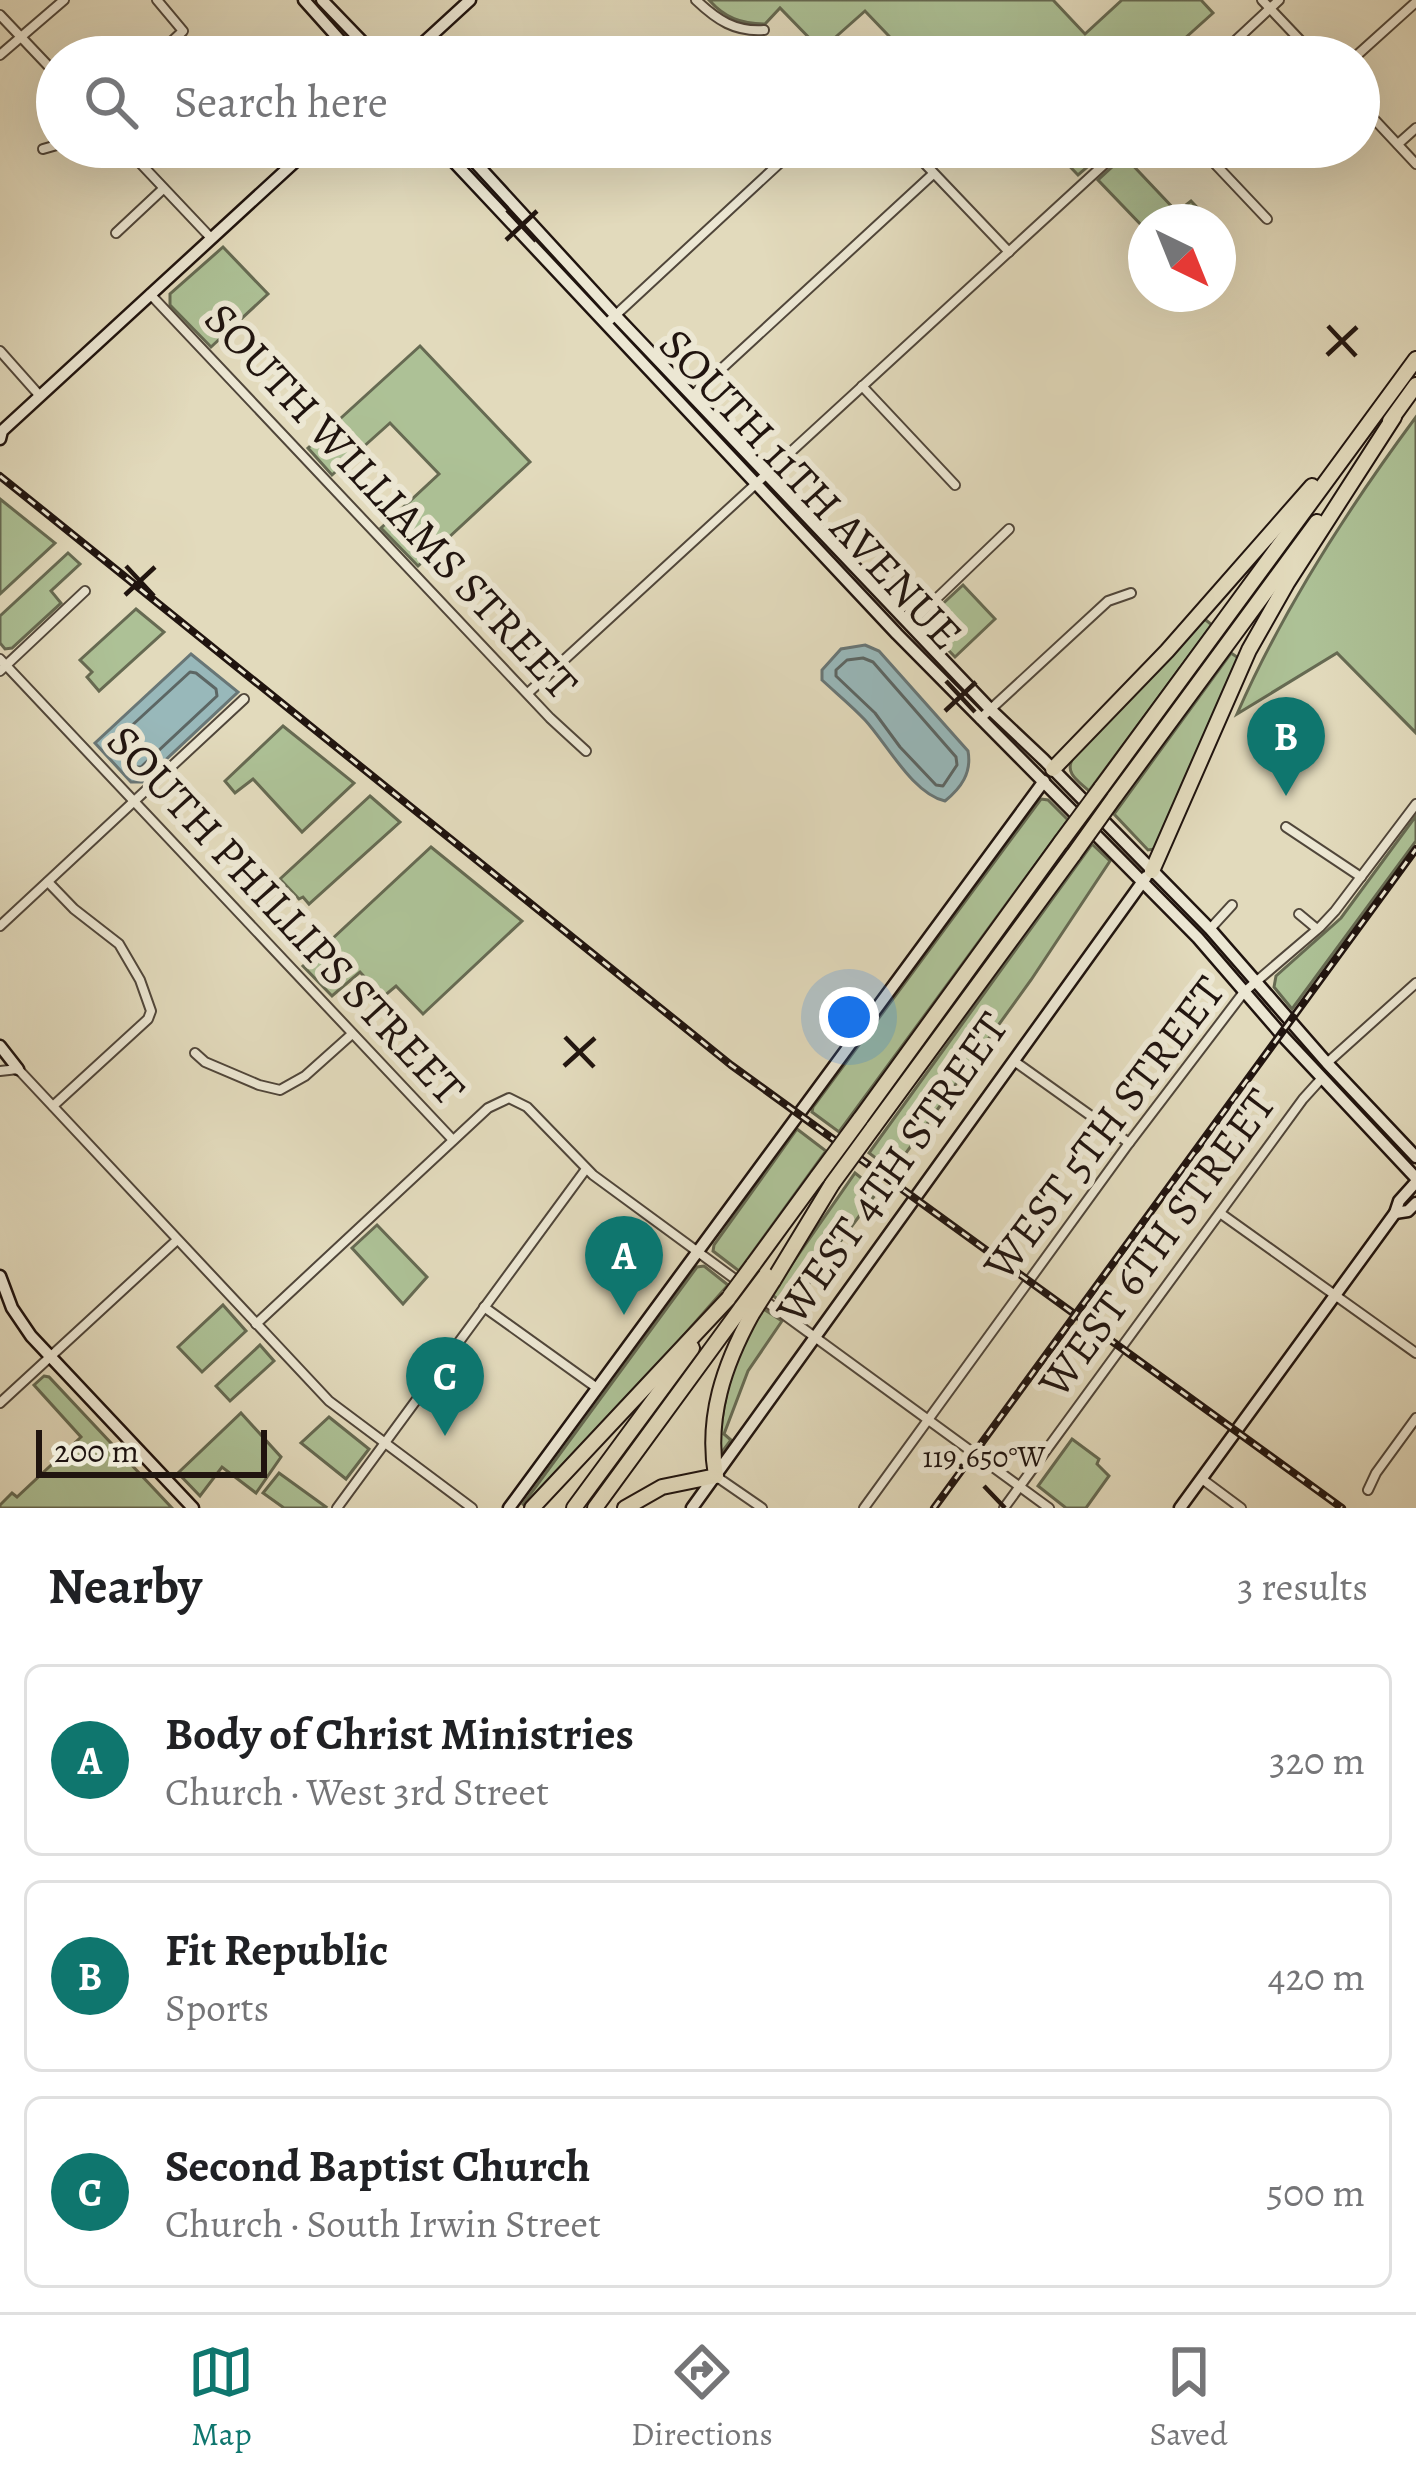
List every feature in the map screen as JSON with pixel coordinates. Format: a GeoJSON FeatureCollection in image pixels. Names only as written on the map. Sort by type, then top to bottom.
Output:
{"type":"FeatureCollection","features":[{"type":"Feature","properties":{"kind":"highway"},"geometry":{"type":"LineString","coordinates":[[1147,876],[1264,620],[1416,359]]}},
{"type":"Feature","properties":{"kind":"highway"},"geometry":{"type":"LineString","coordinates":[[1053,769],[1416,385]]}},
{"type":"Feature","properties":{"kind":"highway"},"geometry":{"type":"LineString","coordinates":[[574,1508],[764,1273],[1061,842],[1386,413]]}},
{"type":"Feature","properties":{"kind":"highway"},"geometry":{"type":"LineString","coordinates":[[866,1123],[1074,854],[1386,413]]}},
{"type":"Feature","properties":{"kind":"highway"},"geometry":{"type":"LineString","coordinates":[[764,1273],[825,1180]]}},
{"type":"Feature","properties":{"kind":"highway"},"geometry":{"type":"LineString","coordinates":[[625,1508],[662,1487],[716,1476],[712,1441],[718,1393],[738,1304]]}},
{"type":"Feature","properties":{"kind":"highway"},"geometry":{"type":"LineString","coordinates":[[532,1508],[738,1304]]}},
{"type":"Feature","properties":{"kind":"highway"},"geometry":{"type":"LineString","coordinates":[[595,1508],[738,1304]]}},
{"type":"Feature","properties":{"kind":"main road"},"geometry":{"type":"LineString","coordinates":[[304,0],[337,36]]}},
{"type":"Feature","properties":{"kind":"main road"},"geometry":{"type":"LineString","coordinates":[[322,0],[357,36]]}},
{"type":"Feature","properties":{"kind":"main road"},"geometry":{"type":"LineString","coordinates":[[431,36],[470,0]]}},
{"type":"Feature","properties":{"kind":"main road"},"geometry":{"type":"LineString","coordinates":[[1,434],[288,168]]}},
{"type":"Feature","properties":{"kind":"main road","name":"SOUTH 11TH AVENUE"},"geometry":{"type":"LineString","coordinates":[[461,168],[611,320],[693,395],[910,624],[1042,782],[1210,928],[1327,1063]]}},
{"type":"Feature","properties":{"kind":"main road","name":"SOUTH 11TH AVENUE"},"geometry":{"type":"LineString","coordinates":[[479,168],[756,484],[985,714],[1053,769],[1322,1078]]}},
{"type":"Feature","properties":{"kind":"main road"},"geometry":{"type":"LineString","coordinates":[[509,1508],[1053,769]]}},
{"type":"Feature","properties":{"kind":"main road","name":"WEST 4TH STREET"},"geometry":{"type":"LineString","coordinates":[[692,1508],[1147,876]]}},
{"type":"Feature","properties":{"kind":"main road"},"geometry":{"type":"LineString","coordinates":[[1285,1037],[1295,1040],[1314,1060],[1327,1063],[1416,1157]]}},
{"type":"Feature","properties":{"kind":"main road"},"geometry":{"type":"LineString","coordinates":[[0,1046],[18,1069]]}},
{"type":"Feature","properties":{"kind":"main road"},"geometry":{"type":"LineString","coordinates":[[1322,1078],[1332,1077],[1366,1115],[1382,1120]]}},
{"type":"Feature","properties":{"kind":"main road"},"geometry":{"type":"LineString","coordinates":[[1180,1508],[1416,1180],[1322,1078]]}},
{"type":"Feature","properties":{"kind":"main road"},"geometry":{"type":"LineString","coordinates":[[1395,1213],[1408,1211],[1416,1203]]}},
{"type":"Feature","properties":{"kind":"main road"},"geometry":{"type":"LineString","coordinates":[[0,1276],[12,1308],[50,1358],[193,1508]]}},
{"type":"Feature","properties":{"kind":"street"},"geometry":{"type":"LineString","coordinates":[[0,55],[64,0]]}},
{"type":"Feature","properties":{"kind":"street"},"geometry":{"type":"LineString","coordinates":[[157,0],[183,31],[178,36]]}},
{"type":"Feature","properties":{"kind":"street"},"geometry":{"type":"LineString","coordinates":[[696,0],[724,23],[745,31],[764,30]]}},
{"type":"Feature","properties":{"kind":"street"},"geometry":{"type":"LineString","coordinates":[[1262,0],[1296,36]]}},
{"type":"Feature","properties":{"kind":"street"},"geometry":{"type":"LineString","coordinates":[[1241,36],[1279,0]]}},
{"type":"Feature","properties":{"kind":"street"},"geometry":{"type":"LineString","coordinates":[[1378,36],[1416,2]]}},
{"type":"Feature","properties":{"kind":"street"},"geometry":{"type":"LineString","coordinates":[[0,15],[36,53]]}},
{"type":"Feature","properties":{"kind":"street"},"geometry":{"type":"LineString","coordinates":[[1380,125],[1416,164]]}},
{"type":"Feature","properties":{"kind":"street"},"geometry":{"type":"LineString","coordinates":[[1398,144],[1416,128]]}},
{"type":"Feature","properties":{"kind":"street"},"geometry":{"type":"LineString","coordinates":[[144,168],[212,238]]}},
{"type":"Feature","properties":{"kind":"street"},"geometry":{"type":"LineString","coordinates":[[611,320],[774,168]]}},
{"type":"Feature","properties":{"kind":"street"},"geometry":{"type":"LineString","coordinates":[[928,168],[1009,252]]}},
{"type":"Feature","properties":{"kind":"street"},"geometry":{"type":"LineString","coordinates":[[528,693],[1100,168]]}},
{"type":"Feature","properties":{"kind":"street"},"geometry":{"type":"LineString","coordinates":[[1219,168],[1267,218]]}},
{"type":"Feature","properties":{"kind":"street"},"geometry":{"type":"LineString","coordinates":[[693,395],[933,174]]}},
{"type":"Feature","properties":{"kind":"street"},"geometry":{"type":"LineString","coordinates":[[116,233],[163,189]]}},
{"type":"Feature","properties":{"kind":"street","name":"SOUTH WILLIAMS STREET"},"geometry":{"type":"LineString","coordinates":[[150,294],[586,751]]}},
{"type":"Feature","properties":{"kind":"street"},"geometry":{"type":"LineString","coordinates":[[0,351],[40,396]]}},
{"type":"Feature","properties":{"kind":"street"},"geometry":{"type":"LineString","coordinates":[[862,386],[955,485]]}},
{"type":"Feature","properties":{"kind":"street"},"geometry":{"type":"LineString","coordinates":[[910,624],[1009,530]]}},
{"type":"Feature","properties":{"kind":"street"},"geometry":{"type":"LineString","coordinates":[[2,665],[85,591]]}},
{"type":"Feature","properties":{"kind":"street"},"geometry":{"type":"LineString","coordinates":[[985,714],[1108,601],[1131,593]]}},
{"type":"Feature","properties":{"kind":"street","name":"SOUTH PHILLIPS STREET"},"geometry":{"type":"LineString","coordinates":[[2,665],[453,1140],[488,1108],[513,1098],[586,1169],[1049,1508]]}},
{"type":"Feature","properties":{"kind":"street"},"geometry":{"type":"LineString","coordinates":[[0,926],[244,699]]}},
{"type":"Feature","properties":{"kind":"street","name":"WEST 5TH STREET"},"geometry":{"type":"LineString","coordinates":[[864,1508],[1244,992],[1318,929],[1361,877],[1401,815],[1416,804]]}},
{"type":"Feature","properties":{"kind":"street"},"geometry":{"type":"LineString","coordinates":[[1286,827],[1361,877]]}},
{"type":"Feature","properties":{"kind":"street"},"geometry":{"type":"LineString","coordinates":[[47,882],[118,944],[152,1011],[53,1106]]}},
{"type":"Feature","properties":{"kind":"street"},"geometry":{"type":"LineString","coordinates":[[1210,928],[1232,905]]}},
{"type":"Feature","properties":{"kind":"street"},"geometry":{"type":"LineString","coordinates":[[1299,914],[1318,929]]}},
{"type":"Feature","properties":{"kind":"street","name":"WEST 6TH STREET"},"geometry":{"type":"LineString","coordinates":[[1327,1063],[1416,982]]}},
{"type":"Feature","properties":{"kind":"street"},"geometry":{"type":"LineString","coordinates":[[195,1053],[205,1062],[280,1090],[305,1076],[352,1034]]}},
{"type":"Feature","properties":{"kind":"street"},"geometry":{"type":"LineString","coordinates":[[1013,1060],[1130,1143]]}},
{"type":"Feature","properties":{"kind":"street"},"geometry":{"type":"LineString","coordinates":[[0,1071],[18,1069],[329,1401],[472,1508]]}},
{"type":"Feature","properties":{"kind":"street","name":"WEST 6TH STREET"},"geometry":{"type":"LineString","coordinates":[[1004,1508],[1322,1078]]}},
{"type":"Feature","properties":{"kind":"street"},"geometry":{"type":"LineString","coordinates":[[256,1324],[453,1140]]}},
{"type":"Feature","properties":{"kind":"street"},"geometry":{"type":"LineString","coordinates":[[337,1508],[586,1169]]}},
{"type":"Feature","properties":{"kind":"street"},"geometry":{"type":"LineString","coordinates":[[1220,1213],[1416,1353]]}},
{"type":"Feature","properties":{"kind":"street"},"geometry":{"type":"LineString","coordinates":[[0,1403],[177,1240]]}},
{"type":"Feature","properties":{"kind":"street"},"geometry":{"type":"LineString","coordinates":[[484,1307],[597,1388]]}},
{"type":"Feature","properties":{"kind":"street"},"geometry":{"type":"LineString","coordinates":[[1368,1490],[1416,1418]]}},
{"type":"Feature","properties":{"kind":"street"},"geometry":{"type":"LineString","coordinates":[[716,1476],[762,1508]]}},
{"type":"Feature","properties":{"kind":"street"},"geometry":{"type":"LineString","coordinates":[[1202,1479],[1241,1508]]}},
{"type":"Feature","properties":{"kind":"green space"},"geometry":{"type":"Polygon","coordinates":[[[709,0],[1053,0],[1085,34],[1122,0],[1201,0],[1213,13],[1187,36],[889,36],[865,11],[837,36],[807,36],[780,8],[765,24],[727,16],[709,0]]]}},
{"type":"Feature","properties":{"kind":"green space"},"geometry":{"type":"Polygon","coordinates":[[[1111,168],[1135,168],[1169,204],[1128,204],[1128,211],[1098,180],[1111,168]]]}},
{"type":"Feature","properties":{"kind":"green space"},"geometry":{"type":"Polygon","coordinates":[[[223,247],[268,294],[211,347],[170,305],[170,294],[223,247]]]}},
{"type":"Feature","properties":{"kind":"green space"},"geometry":{"type":"Polygon","coordinates":[[[420,346],[530,462],[418,566],[381,528],[439,474],[390,423],[332,475],[308,448],[420,346]]]}},
{"type":"Feature","properties":{"kind":"green space"},"geometry":{"type":"Polygon","coordinates":[[[1416,417],[1416,733],[1337,653],[1237,714],[1318,561],[1416,417]]]}},
{"type":"Feature","properties":{"kind":"green space"},"geometry":{"type":"Polygon","coordinates":[[[0,499],[55,543],[0,594],[0,499]]]}},
{"type":"Feature","properties":{"kind":"green space"},"geometry":{"type":"Polygon","coordinates":[[[68,553],[80,564],[51,591],[61,603],[12,648],[5,649],[0,643],[0,616],[68,553]]]}},
{"type":"Feature","properties":{"kind":"green space"},"geometry":{"type":"Polygon","coordinates":[[[963,585],[995,619],[955,657],[922,623],[963,585]]]}},
{"type":"Feature","properties":{"kind":"green space"},"geometry":{"type":"Polygon","coordinates":[[[136,609],[164,632],[99,691],[87,677],[92,672],[80,660],[136,609]]]}},
{"type":"Feature","properties":{"kind":"green space"},"geometry":{"type":"Polygon","coordinates":[[[1202,617],[1212,625],[1089,791],[1071,772],[1073,758],[1202,617]]]}},
{"type":"Feature","properties":{"kind":"green space"},"geometry":{"type":"Polygon","coordinates":[[[1231,653],[1240,659],[1155,849],[1148,850],[1114,814],[1231,653]]]}},
{"type":"Feature","properties":{"kind":"green space"},"geometry":{"type":"Polygon","coordinates":[[[283,726],[354,783],[302,832],[253,779],[235,793],[225,781],[283,726]]]}},
{"type":"Feature","properties":{"kind":"green space"},"geometry":{"type":"Polygon","coordinates":[[[370,796],[400,822],[309,904],[299,899],[280,879],[370,796]]]}},
{"type":"Feature","properties":{"kind":"green space"},"geometry":{"type":"Polygon","coordinates":[[[1041,799],[1068,820],[839,1132],[812,1112],[813,1107],[1041,799]]]}},
{"type":"Feature","properties":{"kind":"green space"},"geometry":{"type":"Polygon","coordinates":[[[1416,816],[1416,841],[1292,1009],[1274,987],[1276,976],[1341,918],[1416,816]]]}},
{"type":"Feature","properties":{"kind":"green space"},"geometry":{"type":"Polygon","coordinates":[[[1092,844],[1110,861],[893,1171],[869,1153],[1092,844]]]}},
{"type":"Feature","properties":{"kind":"green space"},"geometry":{"type":"Polygon","coordinates":[[[431,847],[522,921],[423,1014],[396,986],[383,997],[360,972],[332,996],[303,966],[431,847]]]}},
{"type":"Feature","properties":{"kind":"green space"},"geometry":{"type":"Polygon","coordinates":[[[797,1129],[826,1151],[739,1271],[713,1251],[714,1245],[797,1129]]]}},
{"type":"Feature","properties":{"kind":"green space"},"geometry":{"type":"Polygon","coordinates":[[[855,1173],[878,1191],[790,1309],[771,1294],[855,1173]]]}},
{"type":"Feature","properties":{"kind":"green space"},"geometry":{"type":"Polygon","coordinates":[[[377,1225],[427,1277],[403,1304],[352,1248],[377,1225]]]}},
{"type":"Feature","properties":{"kind":"green space"},"geometry":{"type":"Polygon","coordinates":[[[704,1266],[728,1285],[525,1506],[697,1267],[704,1266]]]}},
{"type":"Feature","properties":{"kind":"green space"},"geometry":{"type":"Polygon","coordinates":[[[223,1305],[246,1331],[202,1372],[178,1347],[223,1305]]]}},
{"type":"Feature","properties":{"kind":"green space"},"geometry":{"type":"Polygon","coordinates":[[[762,1308],[782,1321],[748,1371],[724,1434],[731,1440],[722,1452],[721,1430],[731,1376],[762,1308]]]}},
{"type":"Feature","properties":{"kind":"green space"},"geometry":{"type":"Polygon","coordinates":[[[260,1345],[274,1361],[230,1401],[216,1386],[260,1345]]]}},
{"type":"Feature","properties":{"kind":"green space"},"geometry":{"type":"Polygon","coordinates":[[[44,1376],[172,1508],[0,1508],[81,1437],[34,1385],[44,1376]]]}},
{"type":"Feature","properties":{"kind":"green space"},"geometry":{"type":"Polygon","coordinates":[[[241,1413],[281,1457],[256,1493],[222,1467],[200,1496],[178,1473],[241,1413]]]}},
{"type":"Feature","properties":{"kind":"green space"},"geometry":{"type":"Polygon","coordinates":[[[329,1417],[369,1449],[346,1479],[301,1443],[329,1417]]]}},
{"type":"Feature","properties":{"kind":"green space"},"geometry":{"type":"Polygon","coordinates":[[[1072,1439],[1099,1459],[1097,1464],[1109,1476],[1086,1508],[1066,1508],[1038,1486],[1072,1439]]]}},
{"type":"Feature","properties":{"kind":"green space"},"geometry":{"type":"Polygon","coordinates":[[[279,1473],[326,1507],[284,1508],[263,1493],[279,1473]]]}},
{"type":"Feature","properties":{"kind":"water"},"geometry":{"type":"Polygon","coordinates":[[[865,645],[879,651],[968,751],[964,779],[945,801],[911,779],[865,720],[822,680],[822,670],[841,649],[865,645]]]}},
{"type":"Feature","properties":{"kind":"water"},"geometry":{"type":"Polygon","coordinates":[[[191,654],[238,692],[142,782],[131,782],[95,743],[191,654]]]}},
{"type":"Feature","properties":{"kind":"railway"},"geometry":{"type":"LineString","coordinates":[[0,476],[731,1065],[1342,1508]]}},
{"type":"Feature","properties":{"kind":"railway"},"geometry":{"type":"LineString","coordinates":[[934,1508],[1416,849]]}},
{"type":"Feature","properties":{"kind":"place","name":"Fit Republic"},"geometry":{"type":"Point","coordinates":[1286,796]}},
{"type":"Feature","properties":{"kind":"place","name":"Body of Christ Ministries"},"geometry":{"type":"Point","coordinates":[624,1315]}},
{"type":"Feature","properties":{"kind":"place","name":"Second Baptist Church"},"geometry":{"type":"Point","coordinates":[445,1436]}}]}
